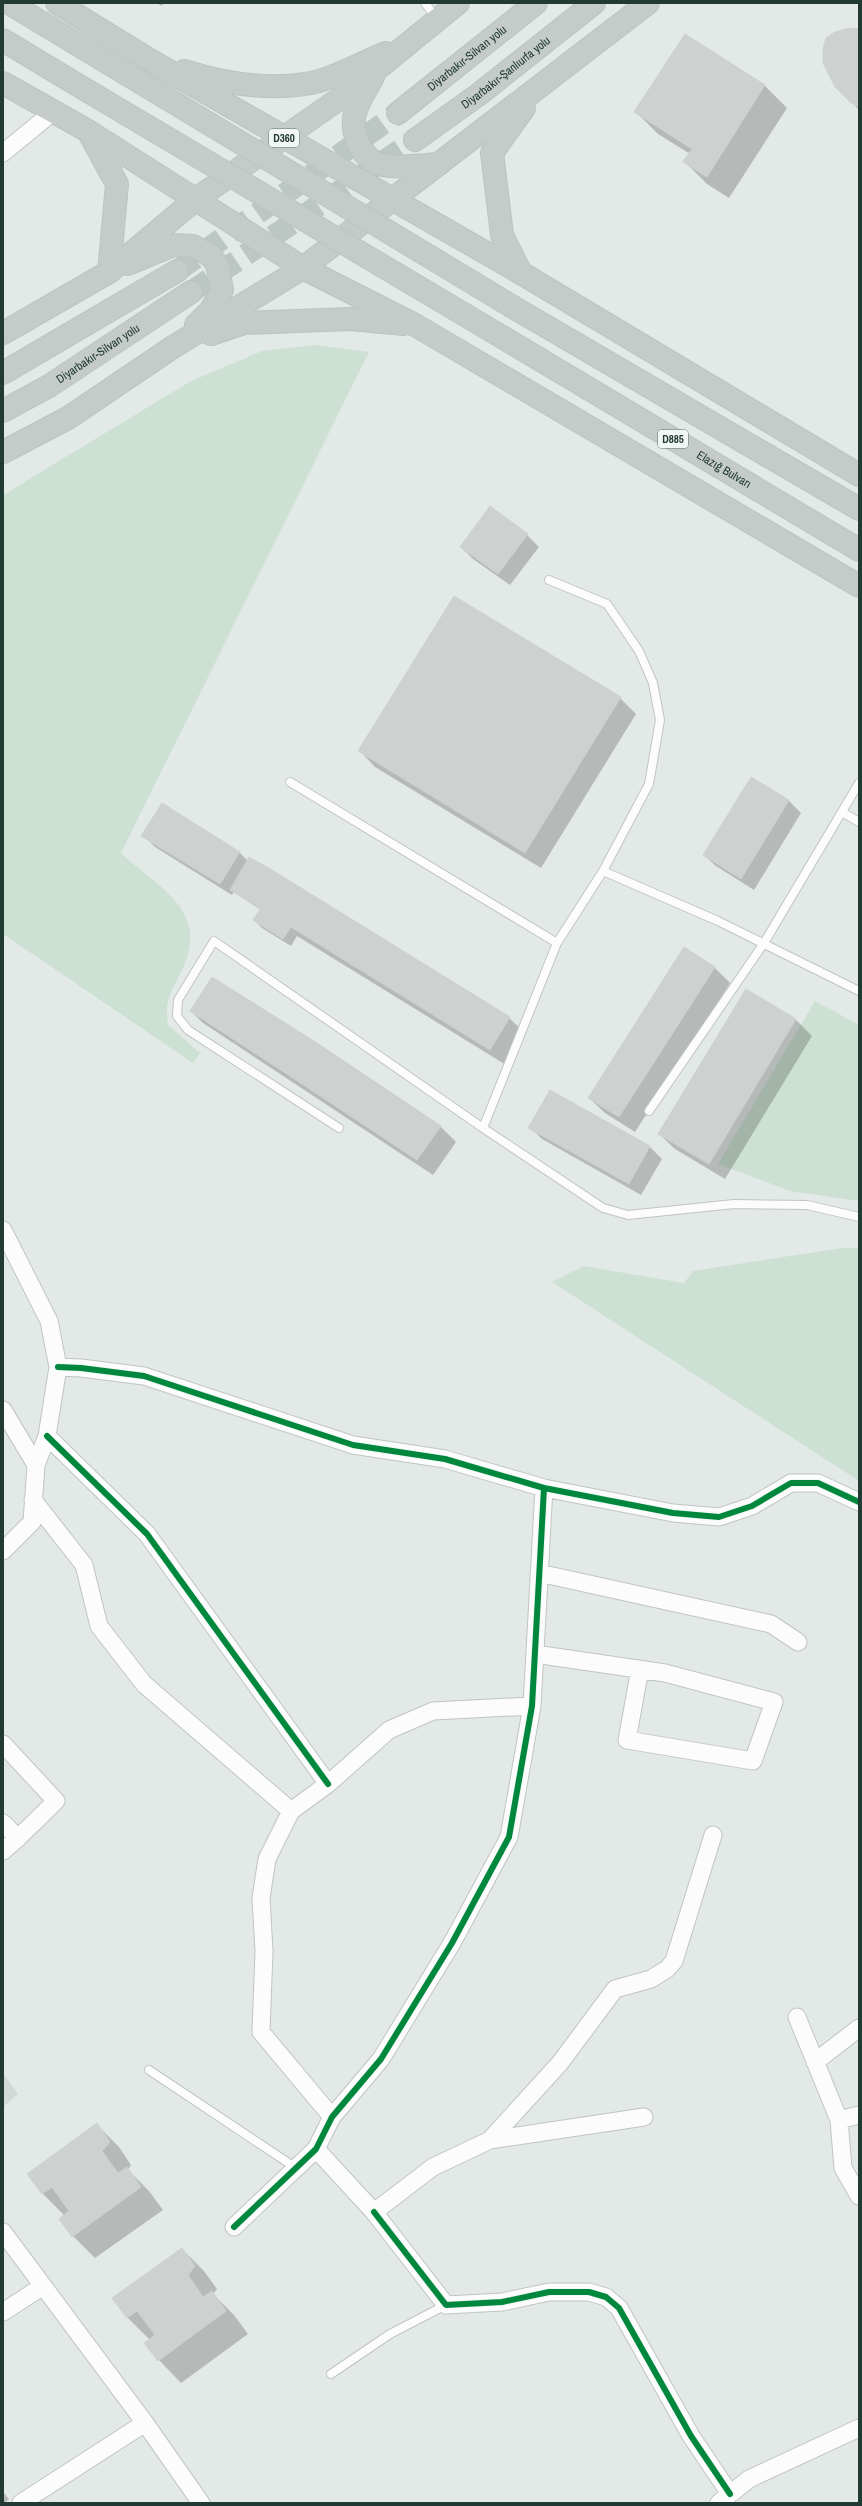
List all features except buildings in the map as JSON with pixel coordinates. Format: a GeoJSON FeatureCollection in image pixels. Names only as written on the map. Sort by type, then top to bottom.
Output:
{"type":"FeatureCollection","features":[{"type":"Feature","properties":{"kind":"highway","name":"D885"},"geometry":{"type":"LineString","coordinates":[[9,3],[513,307],[859,510]]}},
{"type":"Feature","properties":{"kind":"highway"},"geometry":{"type":"LineString","coordinates":[[57,3],[153,62],[521,273],[859,475]]}},
{"type":"Feature","properties":{"kind":"highway","name":"D360"},"geometry":{"type":"LineString","coordinates":[[109,272],[196,199],[349,92],[405,44],[431,11],[458,3]]}},
{"type":"Feature","properties":{"kind":"highway","name":"Diyarbakır-Silvan yolu"},"geometry":{"type":"LineString","coordinates":[[398,113],[536,3]]}},
{"type":"Feature","properties":{"kind":"highway","name":"Diyarbakır-Şanlıurfa yolu"},"geometry":{"type":"LineString","coordinates":[[415,140],[478,95],[594,3]]}},
{"type":"Feature","properties":{"kind":"highway"},"geometry":{"type":"LineString","coordinates":[[3,452],[68,418],[173,347],[303,268],[395,200],[547,78],[648,3]]}},
{"type":"Feature","properties":{"kind":"highway","name":"Elazığ Bulvarı"},"geometry":{"type":"LineString","coordinates":[[3,40],[859,550]]}},
{"type":"Feature","properties":{"kind":"highway"},"geometry":{"type":"LineString","coordinates":[[153,62],[243,86],[276,87],[313,83],[405,44]]}},
{"type":"Feature","properties":{"kind":"highway"},"geometry":{"type":"LineString","coordinates":[[378,67],[354,119],[357,141],[364,152],[375,162],[394,166],[439,164]]}},
{"type":"Feature","properties":{"kind":"highway"},"geometry":{"type":"LineString","coordinates":[[521,273],[502,235],[492,153],[508,128],[547,78]]}},
{"type":"Feature","properties":{"kind":"highway"},"geometry":{"type":"LineString","coordinates":[[3,83],[88,131],[303,268],[416,325],[859,586]]}},
{"type":"Feature","properties":{"kind":"highway"},"geometry":{"type":"LineString","coordinates":[[88,131],[118,184],[109,272]]}},
{"type":"Feature","properties":{"kind":"highway"},"geometry":{"type":"LineString","coordinates":[[3,334],[109,272],[174,245],[193,246],[211,256],[217,264],[222,290],[211,310],[173,347]]}},
{"type":"Feature","properties":{"kind":"highway"},"geometry":{"type":"LineString","coordinates":[[3,373],[177,271]]}},
{"type":"Feature","properties":{"kind":"highway","name":"Diyarbakır-Silvan yolu"},"geometry":{"type":"LineString","coordinates":[[3,411],[49,386],[191,292]]}},
{"type":"Feature","properties":{"kind":"highway"},"geometry":{"type":"LineString","coordinates":[[173,347],[244,323],[350,319],[416,325]]}},
{"type":"Feature","properties":{"kind":"street"},"geometry":{"type":"LineString","coordinates":[[3,153],[53,112]]}},
{"type":"Feature","properties":{"kind":"street"},"geometry":{"type":"LineString","coordinates":[[3,1230],[49,1321],[58,1367],[47,1436],[36,1465],[32,1522],[3,1551]]}},
{"type":"Feature","properties":{"kind":"street"},"geometry":{"type":"LineString","coordinates":[[58,1367],[81,1368],[144,1376],[353,1445],[445,1459],[544,1488],[673,1513],[719,1517],[752,1506],[791,1483],[818,1483],[859,1502]]}},
{"type":"Feature","properties":{"kind":"street"},"geometry":{"type":"LineString","coordinates":[[3,1410],[36,1465]]}},
{"type":"Feature","properties":{"kind":"street"},"geometry":{"type":"LineString","coordinates":[[47,1436],[147,1534],[328,1784]]}},
{"type":"Feature","properties":{"kind":"street"},"geometry":{"type":"LineString","coordinates":[[234,2227],[316,2149],[332,2117],[381,2058],[452,1943],[509,1836],[532,1706],[544,1488]]}},
{"type":"Feature","properties":{"kind":"street"},"geometry":{"type":"LineString","coordinates":[[33,1500],[84,1565],[99,1626],[144,1684],[291,1812]]}},
{"type":"Feature","properties":{"kind":"street"},"geometry":{"type":"LineString","coordinates":[[539,1573],[771,1624],[798,1642]]}},
{"type":"Feature","properties":{"kind":"street"},"geometry":{"type":"LineString","coordinates":[[535,1654],[640,1669],[665,1673],[774,1702],[753,1761],[627,1740],[640,1669]]}},
{"type":"Feature","properties":{"kind":"street"},"geometry":{"type":"LineString","coordinates":[[332,2117],[261,2032],[264,1951],[261,1898],[267,1859],[291,1812],[328,1784],[389,1730],[433,1711],[532,1706]]}},
{"type":"Feature","properties":{"kind":"street"},"geometry":{"type":"LineString","coordinates":[[3,1744],[56,1801],[3,1851]]}},
{"type":"Feature","properties":{"kind":"street"},"geometry":{"type":"LineString","coordinates":[[3,1823],[18,1838]]}},
{"type":"Feature","properties":{"kind":"street"},"geometry":{"type":"LineString","coordinates":[[490,2140],[560,2063],[615,1989],[651,1979],[667,1969],[674,1961],[713,1835]]}},
{"type":"Feature","properties":{"kind":"street"},"geometry":{"type":"LineString","coordinates":[[797,2017],[839,2120],[842,2168],[859,2196]]}},
{"type":"Feature","properties":{"kind":"street"},"geometry":{"type":"LineString","coordinates":[[815,2062],[859,2028]]}},
{"type":"Feature","properties":{"kind":"street"},"geometry":{"type":"LineString","coordinates":[[839,2120],[859,2114]]}},
{"type":"Feature","properties":{"kind":"street"},"geometry":{"type":"LineString","coordinates":[[374,2212],[433,2167],[490,2140],[644,2117]]}},
{"type":"Feature","properties":{"kind":"street"},"geometry":{"type":"LineString","coordinates":[[316,2149],[374,2212],[446,2304],[502,2302],[549,2292],[589,2292],[606,2297],[623,2314],[691,2436],[724,2499],[749,2479],[859,2428]]}},
{"type":"Feature","properties":{"kind":"street"},"geometry":{"type":"LineString","coordinates":[[3,2232],[145,2423],[201,2503]]}},
{"type":"Feature","properties":{"kind":"street"},"geometry":{"type":"LineString","coordinates":[[3,2312],[43,2286]]}},
{"type":"Feature","properties":{"kind":"street"},"geometry":{"type":"LineString","coordinates":[[21,2503],[145,2423]]}},
{"type":"Feature","properties":{"kind":"lane"},"geometry":{"type":"LineString","coordinates":[[483,1128],[557,943],[603,871],[649,784],[660,720],[653,683],[639,651],[607,604],[549,580]]}},
{"type":"Feature","properties":{"kind":"lane"},"geometry":{"type":"LineString","coordinates":[[290,782],[557,943]]}},
{"type":"Feature","properties":{"kind":"lane"},"geometry":{"type":"LineString","coordinates":[[648,1111],[764,943],[859,783]]}},
{"type":"Feature","properties":{"kind":"lane"},"geometry":{"type":"LineString","coordinates":[[842,812],[859,822]]}},
{"type":"Feature","properties":{"kind":"lane"},"geometry":{"type":"LineString","coordinates":[[603,871],[764,943],[859,991]]}},
{"type":"Feature","properties":{"kind":"lane"},"geometry":{"type":"LineString","coordinates":[[338,1128],[188,1030],[177,1016],[178,1000],[214,940],[483,1128],[603,1208],[628,1215],[734,1204],[807,1205],[859,1217]]}},
{"type":"Feature","properties":{"kind":"lane"},"geometry":{"type":"LineString","coordinates":[[149,2070],[296,2168]]}},
{"type":"Feature","properties":{"kind":"lane"},"geometry":{"type":"LineString","coordinates":[[331,2374],[390,2334],[446,2304]]}},
{"type":"Feature","properties":{"kind":"shaded area"},"geometry":{"type":"Polygon","coordinates":[[[3,2073],[18,2094],[3,2107],[3,2073]]]}},
{"type":"Feature","properties":{"kind":"green space"},"geometry":{"type":"Polygon","coordinates":[[[315,345],[369,352],[121,853],[164,890],[176,902],[185,916],[190,931],[189,949],[182,970],[169,996],[167,1016],[168,1025],[200,1053],[193,1063],[3,934],[3,495],[191,381],[262,351],[315,345]]]}},
{"type":"Feature","properties":{"kind":"green space"},"geometry":{"type":"Polygon","coordinates":[[[815,1001],[859,1025],[859,1201],[790,1191],[718,1164],[815,1001]]]}},
{"type":"Feature","properties":{"kind":"green space"},"geometry":{"type":"Polygon","coordinates":[[[842,1248],[859,1248],[859,1481],[552,1282],[583,1266],[684,1283],[693,1271],[842,1248]]]}},
{"type":"Feature","properties":{"kind":"tunnel"},"geometry":{"type":"LineString","coordinates":[[177,271],[398,113]]}},
{"type":"Feature","properties":{"kind":"tunnel"},"geometry":{"type":"LineString","coordinates":[[191,292],[415,140]]}},
{"type":"Feature","properties":{"kind":"cycle path"},"geometry":{"type":"LineString","coordinates":[[58,1367],[81,1368],[144,1376],[353,1445],[445,1459],[544,1488],[673,1513],[719,1517],[752,1506],[791,1483],[818,1483],[859,1502]]}},
{"type":"Feature","properties":{"kind":"cycle path"},"geometry":{"type":"LineString","coordinates":[[47,1436],[147,1534],[328,1784]]}},
{"type":"Feature","properties":{"kind":"cycle path"},"geometry":{"type":"LineString","coordinates":[[234,2227],[316,2149],[332,2117],[381,2059],[452,1943],[509,1837],[532,1706],[544,1488]]}},
{"type":"Feature","properties":{"kind":"cycle path"},"geometry":{"type":"LineString","coordinates":[[374,2212],[446,2305],[502,2302],[549,2292],[589,2292],[606,2297],[619,2308],[691,2436],[730,2494]]}}]}
